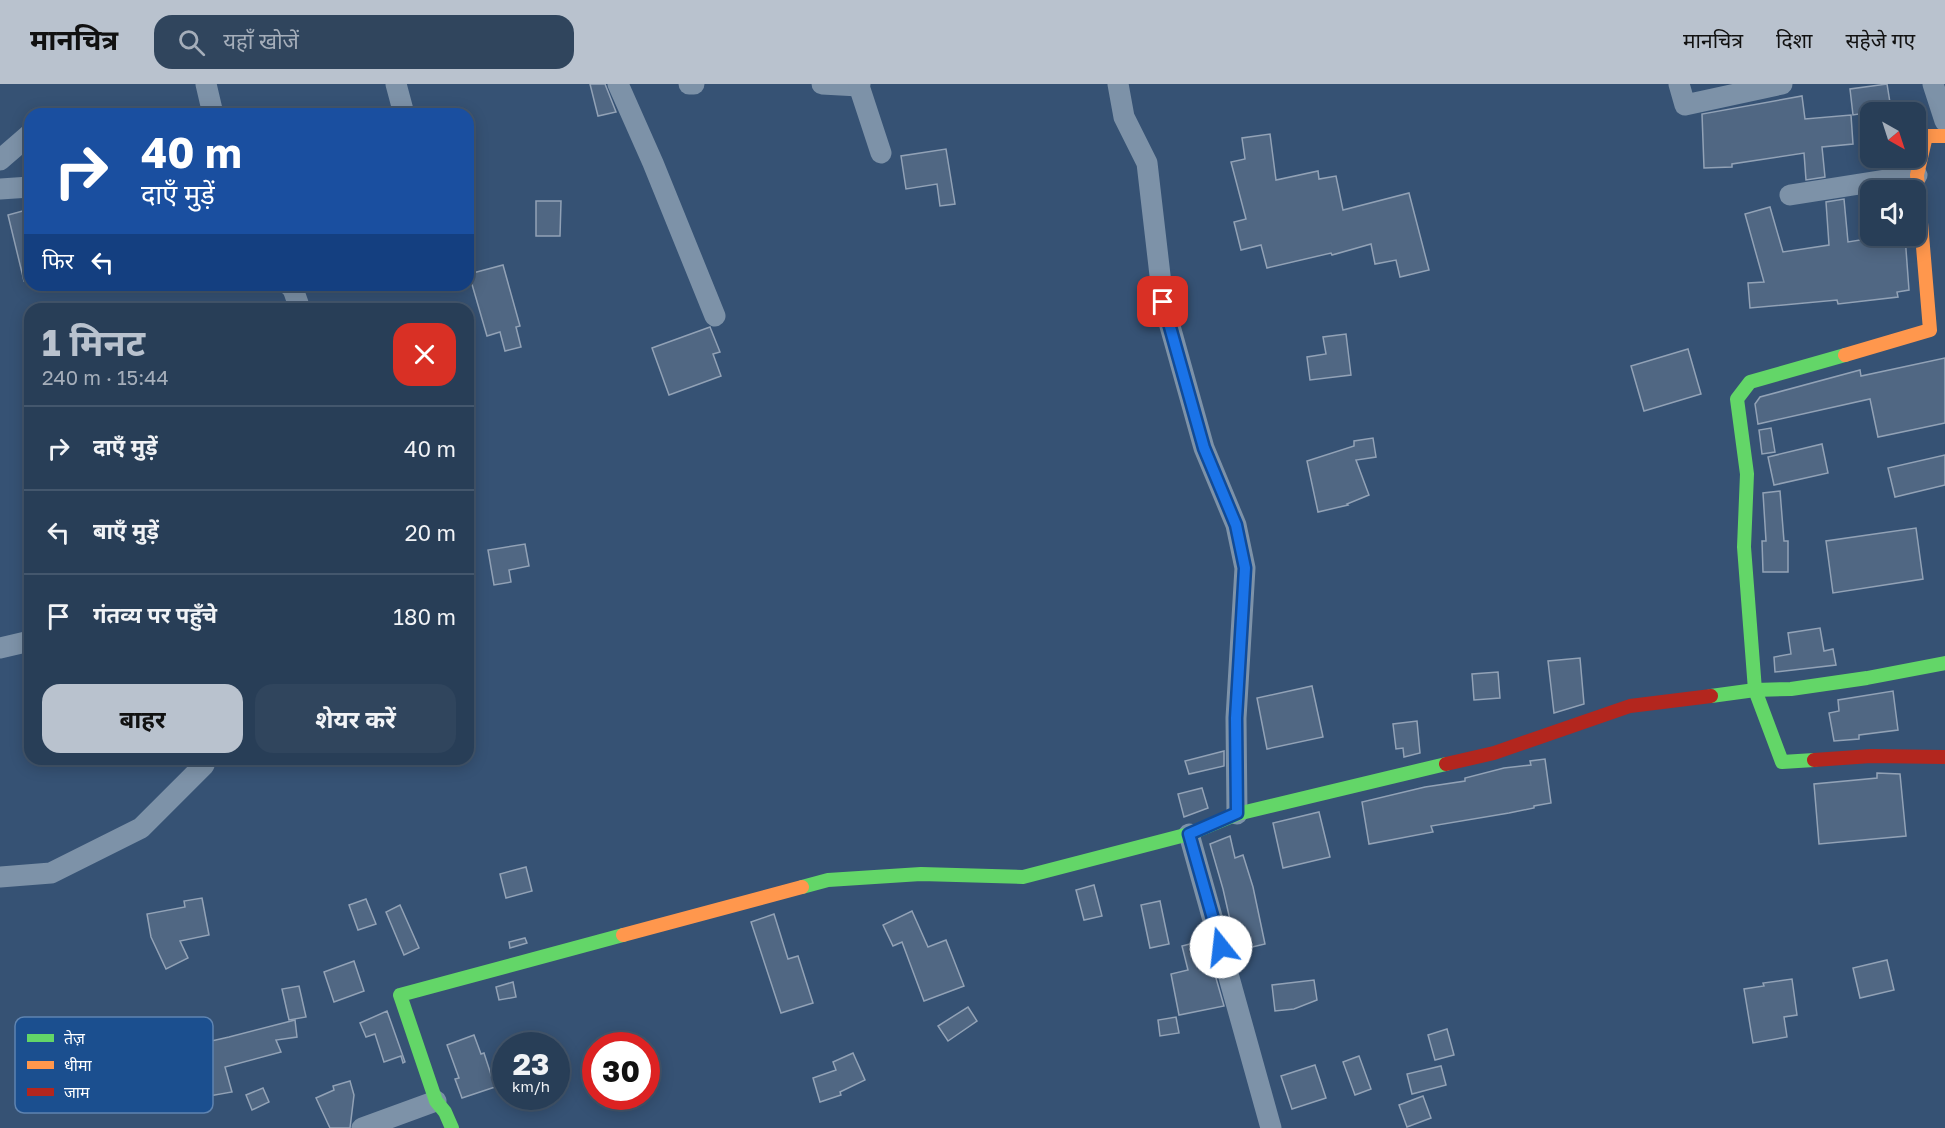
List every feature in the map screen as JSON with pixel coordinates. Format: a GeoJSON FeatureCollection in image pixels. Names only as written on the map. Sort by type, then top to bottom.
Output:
{"type":"FeatureCollection","features":[{"type":"Feature","properties":{"kind":"street"},"geometry":{"type":"LineString","coordinates":[[206,84],[212,108]]}},
{"type":"Feature","properties":{"kind":"street"},"geometry":{"type":"LineString","coordinates":[[396,84],[402,108]]}},
{"type":"Feature","properties":{"kind":"street"},"geometry":{"type":"LineString","coordinates":[[618,84],[653,163],[715,316]]}},
{"type":"Feature","properties":{"kind":"street"},"geometry":{"type":"LineString","coordinates":[[689,84],[694,84]]}},
{"type":"Feature","properties":{"kind":"street"},"geometry":{"type":"LineString","coordinates":[[822,84],[860,85],[881,153]]}},
{"type":"Feature","properties":{"kind":"street"},"geometry":{"type":"LineString","coordinates":[[1118,84],[1124,117],[1147,163],[1163,302],[1204,448],[1236,525],[1245,568],[1236,718],[1237,813]]}},
{"type":"Feature","properties":{"kind":"street"},"geometry":{"type":"LineString","coordinates":[[1679,84],[1686,105],[1782,84]]}},
{"type":"Feature","properties":{"kind":"street"},"geometry":{"type":"LineString","coordinates":[[1933,84],[1945,121]]}},
{"type":"Feature","properties":{"kind":"street"},"geometry":{"type":"LineString","coordinates":[[1945,136],[1926,136],[1917,175],[1930,330],[1750,382],[1737,399],[1747,474],[1744,547],[1755,690],[1782,762],[1871,756],[1945,757]]}},
{"type":"Feature","properties":{"kind":"street"},"geometry":{"type":"LineString","coordinates":[[0,160],[24,139]]}},
{"type":"Feature","properties":{"kind":"street"},"geometry":{"type":"LineString","coordinates":[[1790,195],[1917,175]]}},
{"type":"Feature","properties":{"kind":"street"},"geometry":{"type":"LineString","coordinates":[[0,189],[24,188]]}},
{"type":"Feature","properties":{"kind":"street"},"geometry":{"type":"LineString","coordinates":[[0,648],[24,642]]}},
{"type":"Feature","properties":{"kind":"street"},"geometry":{"type":"LineString","coordinates":[[452,1128],[445,1112],[436,1101],[400,995],[828,880],[921,874],[1023,877],[1189,834],[1237,813],[1494,753],[1630,706],[1755,690],[1791,689],[1867,678],[1945,663]]}},
{"type":"Feature","properties":{"kind":"street"},"geometry":{"type":"LineString","coordinates":[[0,877],[51,873],[141,828],[204,765]]}},
{"type":"Feature","properties":{"kind":"street"},"geometry":{"type":"LineString","coordinates":[[1189,834],[1271,1128]]}},
{"type":"Feature","properties":{"kind":"street"},"geometry":{"type":"LineString","coordinates":[[362,1128],[436,1101]]}},
{"type":"Feature","properties":{"kind":"building"},"geometry":{"type":"Polygon","coordinates":[[[590,84],[605,84],[616,112],[598,116],[590,84]]]}},
{"type":"Feature","properties":{"kind":"building"},"geometry":{"type":"Polygon","coordinates":[[[1887,84],[1890,102],[1860,102],[1860,114],[1853,115],[1850,89],[1887,84]]]}},
{"type":"Feature","properties":{"kind":"building"},"geometry":{"type":"Polygon","coordinates":[[[1802,96],[1805,119],[1851,115],[1853,144],[1822,147],[1825,177],[1806,180],[1804,153],[1732,164],[1732,167],[1704,168],[1702,114],[1802,96]]]}},
{"type":"Feature","properties":{"kind":"building"},"geometry":{"type":"Polygon","coordinates":[[[1270,134],[1276,180],[1318,171],[1319,179],[1336,176],[1343,210],[1409,193],[1429,270],[1400,277],[1396,260],[1375,264],[1371,244],[1332,255],[1331,253],[1267,268],[1261,245],[1241,250],[1234,222],[1246,219],[1231,162],[1245,159],[1242,138],[1270,134]]]}},
{"type":"Feature","properties":{"kind":"building"},"geometry":{"type":"Polygon","coordinates":[[[946,149],[955,204],[940,206],[937,184],[906,189],[901,156],[946,149]]]}},
{"type":"Feature","properties":{"kind":"building"},"geometry":{"type":"Polygon","coordinates":[[[1844,199],[1848,242],[1860,240],[1860,246],[1906,246],[1909,290],[1897,292],[1898,297],[1838,304],[1837,300],[1750,308],[1748,283],[1764,282],[1745,214],[1770,207],[1783,252],[1829,245],[1826,202],[1844,199]]]}},
{"type":"Feature","properties":{"kind":"building"},"geometry":{"type":"Polygon","coordinates":[[[536,201],[561,201],[560,236],[536,236],[536,201]]]}},
{"type":"Feature","properties":{"kind":"building"},"geometry":{"type":"Polygon","coordinates":[[[24,211],[24,281],[8,215],[24,211]]]}},
{"type":"Feature","properties":{"kind":"building"},"geometry":{"type":"Polygon","coordinates":[[[503,265],[520,326],[516,327],[521,347],[505,351],[500,332],[487,336],[474,291],[474,273],[503,265]]]}},
{"type":"Feature","properties":{"kind":"building"},"geometry":{"type":"Polygon","coordinates":[[[710,327],[720,352],[713,354],[721,376],[669,395],[652,348],[710,327]]]}},
{"type":"Feature","properties":{"kind":"building"},"geometry":{"type":"Polygon","coordinates":[[[1346,334],[1351,375],[1310,380],[1307,357],[1326,354],[1323,337],[1346,334]]]}},
{"type":"Feature","properties":{"kind":"building"},"geometry":{"type":"Polygon","coordinates":[[[1688,349],[1701,394],[1644,411],[1631,366],[1688,349]]]}},
{"type":"Feature","properties":{"kind":"building"},"geometry":{"type":"Polygon","coordinates":[[[1945,358],[1945,423],[1878,437],[1870,399],[1758,424],[1755,404],[1760,397],[1860,370],[1861,376],[1945,358]]]}},
{"type":"Feature","properties":{"kind":"building"},"geometry":{"type":"Polygon","coordinates":[[[1771,428],[1775,452],[1762,454],[1759,430],[1771,428]]]}},
{"type":"Feature","properties":{"kind":"building"},"geometry":{"type":"Polygon","coordinates":[[[1373,438],[1376,457],[1356,460],[1369,495],[1348,505],[1318,512],[1307,461],[1354,446],[1354,441],[1373,438]]]}},
{"type":"Feature","properties":{"kind":"building"},"geometry":{"type":"Polygon","coordinates":[[[1822,444],[1828,473],[1774,485],[1768,457],[1822,444]]]}},
{"type":"Feature","properties":{"kind":"building"},"geometry":{"type":"Polygon","coordinates":[[[1945,455],[1945,485],[1895,497],[1888,468],[1945,455]]]}},
{"type":"Feature","properties":{"kind":"building"},"geometry":{"type":"Polygon","coordinates":[[[1780,491],[1784,541],[1788,541],[1788,572],[1763,572],[1762,541],[1766,541],[1763,493],[1780,491]]]}},
{"type":"Feature","properties":{"kind":"building"},"geometry":{"type":"Polygon","coordinates":[[[1916,528],[1923,579],[1833,593],[1826,541],[1916,528]]]}},
{"type":"Feature","properties":{"kind":"building"},"geometry":{"type":"Polygon","coordinates":[[[525,544],[529,566],[509,570],[511,582],[494,585],[488,550],[525,544]]]}},
{"type":"Feature","properties":{"kind":"building"},"geometry":{"type":"Polygon","coordinates":[[[1820,628],[1824,651],[1833,649],[1836,665],[1775,672],[1774,657],[1791,654],[1788,633],[1820,628]]]}},
{"type":"Feature","properties":{"kind":"building"},"geometry":{"type":"Polygon","coordinates":[[[1580,658],[1584,704],[1554,713],[1548,661],[1580,658]]]}},
{"type":"Feature","properties":{"kind":"building"},"geometry":{"type":"Polygon","coordinates":[[[1498,672],[1500,698],[1474,700],[1472,674],[1498,672]]]}},
{"type":"Feature","properties":{"kind":"building"},"geometry":{"type":"Polygon","coordinates":[[[1312,686],[1323,737],[1267,749],[1257,698],[1312,686]]]}},
{"type":"Feature","properties":{"kind":"building"},"geometry":{"type":"Polygon","coordinates":[[[1893,691],[1898,730],[1859,735],[1859,739],[1834,741],[1829,713],[1839,711],[1838,700],[1893,691]]]}},
{"type":"Feature","properties":{"kind":"building"},"geometry":{"type":"Polygon","coordinates":[[[1417,721],[1420,753],[1404,757],[1403,748],[1396,749],[1393,724],[1417,721]]]}},
{"type":"Feature","properties":{"kind":"building"},"geometry":{"type":"Polygon","coordinates":[[[1224,751],[1224,766],[1189,774],[1185,761],[1224,751]]]}},
{"type":"Feature","properties":{"kind":"building"},"geometry":{"type":"Polygon","coordinates":[[[1545,759],[1551,803],[1509,813],[1431,826],[1433,832],[1369,844],[1362,802],[1425,787],[1465,781],[1465,778],[1504,768],[1531,765],[1530,761],[1545,759]]]}},
{"type":"Feature","properties":{"kind":"building"},"geometry":{"type":"Polygon","coordinates":[[[1877,773],[1900,774],[1906,836],[1819,844],[1814,784],[1877,778],[1877,773]]]}},
{"type":"Feature","properties":{"kind":"building"},"geometry":{"type":"Polygon","coordinates":[[[1202,788],[1208,808],[1184,817],[1178,794],[1202,788]]]}},
{"type":"Feature","properties":{"kind":"building"},"geometry":{"type":"Polygon","coordinates":[[[1319,812],[1330,857],[1283,868],[1273,823],[1319,812]]]}},
{"type":"Feature","properties":{"kind":"building"},"geometry":{"type":"Polygon","coordinates":[[[1230,836],[1235,858],[1243,855],[1253,887],[1265,944],[1235,951],[1223,889],[1210,844],[1230,836]]]}},
{"type":"Feature","properties":{"kind":"building"},"geometry":{"type":"Polygon","coordinates":[[[526,867],[532,891],[506,898],[500,874],[526,867]]]}},
{"type":"Feature","properties":{"kind":"building"},"geometry":{"type":"Polygon","coordinates":[[[1094,885],[1102,916],[1084,920],[1076,890],[1094,885]]]}},
{"type":"Feature","properties":{"kind":"building"},"geometry":{"type":"Polygon","coordinates":[[[202,898],[209,935],[180,941],[188,958],[166,969],[151,937],[147,914],[185,907],[184,901],[202,898]]]}},
{"type":"Feature","properties":{"kind":"building"},"geometry":{"type":"Polygon","coordinates":[[[366,899],[376,924],[358,930],[349,905],[366,899]]]}},
{"type":"Feature","properties":{"kind":"building"},"geometry":{"type":"Polygon","coordinates":[[[1160,901],[1169,944],[1150,948],[1141,905],[1160,901]]]}},
{"type":"Feature","properties":{"kind":"building"},"geometry":{"type":"Polygon","coordinates":[[[400,905],[419,948],[404,955],[386,912],[400,905]]]}},
{"type":"Feature","properties":{"kind":"building"},"geometry":{"type":"Polygon","coordinates":[[[912,911],[928,947],[946,940],[964,986],[924,1001],[902,942],[893,946],[883,925],[912,911]]]}},
{"type":"Feature","properties":{"kind":"building"},"geometry":{"type":"Polygon","coordinates":[[[774,914],[788,959],[798,956],[813,1003],[781,1013],[751,922],[774,914]]]}},
{"type":"Feature","properties":{"kind":"building"},"geometry":{"type":"Polygon","coordinates":[[[525,938],[527,943],[510,948],[509,942],[525,938]]]}},
{"type":"Feature","properties":{"kind":"building"},"geometry":{"type":"Polygon","coordinates":[[[1205,940],[1224,1006],[1179,1015],[1171,974],[1188,970],[1182,946],[1205,940]]]}},
{"type":"Feature","properties":{"kind":"building"},"geometry":{"type":"Polygon","coordinates":[[[1887,960],[1894,990],[1860,998],[1853,968],[1887,960]]]}},
{"type":"Feature","properties":{"kind":"building"},"geometry":{"type":"Polygon","coordinates":[[[354,961],[364,991],[334,1002],[324,972],[354,961]]]}},
{"type":"Feature","properties":{"kind":"building"},"geometry":{"type":"Polygon","coordinates":[[[1792,979],[1797,1015],[1784,1017],[1787,1037],[1753,1043],[1744,989],[1764,986],[1763,983],[1792,979]]]}},
{"type":"Feature","properties":{"kind":"building"},"geometry":{"type":"Polygon","coordinates":[[[1314,980],[1317,1000],[1294,1009],[1275,1011],[1272,985],[1314,980]]]}},
{"type":"Feature","properties":{"kind":"building"},"geometry":{"type":"Polygon","coordinates":[[[513,982],[516,997],[499,1000],[496,987],[513,982]]]}},
{"type":"Feature","properties":{"kind":"building"},"geometry":{"type":"Polygon","coordinates":[[[299,986],[306,1017],[289,1020],[282,989],[299,986]]]}},
{"type":"Feature","properties":{"kind":"building"},"geometry":{"type":"Polygon","coordinates":[[[968,1007],[977,1021],[948,1041],[938,1026],[968,1007]]]}},
{"type":"Feature","properties":{"kind":"building"},"geometry":{"type":"Polygon","coordinates":[[[387,1011],[405,1062],[403,1063],[401,1056],[384,1062],[375,1034],[366,1037],[360,1023],[387,1011]]]}},
{"type":"Feature","properties":{"kind":"building"},"geometry":{"type":"Polygon","coordinates":[[[1176,1017],[1179,1033],[1160,1036],[1158,1020],[1176,1017]]]}},
{"type":"Feature","properties":{"kind":"building"},"geometry":{"type":"Polygon","coordinates":[[[295,1020],[297,1037],[276,1040],[281,1052],[225,1067],[232,1092],[213,1095],[213,1041],[295,1020]]]}},
{"type":"Feature","properties":{"kind":"building"},"geometry":{"type":"Polygon","coordinates":[[[1447,1029],[1454,1055],[1435,1060],[1428,1035],[1447,1029]]]}},
{"type":"Feature","properties":{"kind":"building"},"geometry":{"type":"Polygon","coordinates":[[[474,1035],[481,1054],[484,1053],[492,1078],[492,1088],[462,1098],[455,1079],[459,1078],[447,1045],[474,1035]]]}},
{"type":"Feature","properties":{"kind":"building"},"geometry":{"type":"Polygon","coordinates":[[[853,1053],[865,1080],[840,1092],[841,1095],[820,1102],[813,1078],[836,1070],[833,1062],[853,1053]]]}},
{"type":"Feature","properties":{"kind":"building"},"geometry":{"type":"Polygon","coordinates":[[[1359,1056],[1371,1089],[1355,1095],[1343,1062],[1359,1056]]]}},
{"type":"Feature","properties":{"kind":"building"},"geometry":{"type":"Polygon","coordinates":[[[1315,1065],[1326,1098],[1292,1109],[1281,1076],[1315,1065]]]}},
{"type":"Feature","properties":{"kind":"building"},"geometry":{"type":"Polygon","coordinates":[[[1441,1066],[1446,1085],[1412,1094],[1407,1074],[1441,1066]]]}},
{"type":"Feature","properties":{"kind":"building"},"geometry":{"type":"Polygon","coordinates":[[[350,1081],[354,1095],[350,1128],[330,1128],[316,1098],[334,1090],[333,1086],[350,1081]]]}},
{"type":"Feature","properties":{"kind":"building"},"geometry":{"type":"Polygon","coordinates":[[[263,1088],[269,1102],[252,1110],[246,1095],[263,1088]]]}},
{"type":"Feature","properties":{"kind":"building"},"geometry":{"type":"Polygon","coordinates":[[[1423,1096],[1431,1118],[1407,1127],[1399,1105],[1423,1096]]]}},
{"type":"Feature","properties":{"kind":"traffic: fast"},"geometry":{"type":"LineString","coordinates":[[1814,760],[1782,762],[1755,690],[1744,547],[1747,474],[1737,399],[1750,382],[1845,355]]}},
{"type":"Feature","properties":{"kind":"traffic: fast"},"geometry":{"type":"LineString","coordinates":[[1711,696],[1755,690],[1791,689],[1867,678],[1945,663]]}},
{"type":"Feature","properties":{"kind":"traffic: fast"},"geometry":{"type":"LineString","coordinates":[[802,887],[828,880],[921,874],[1023,877],[1189,834],[1237,814],[1446,764]]}},
{"type":"Feature","properties":{"kind":"traffic: fast"},"geometry":{"type":"LineString","coordinates":[[452,1128],[445,1112],[436,1101],[400,995],[623,935]]}},
{"type":"Feature","properties":{"kind":"traffic: slow"},"geometry":{"type":"LineString","coordinates":[[1845,355],[1930,330],[1917,175],[1926,136],[1945,136]]}},
{"type":"Feature","properties":{"kind":"traffic: slow"},"geometry":{"type":"LineString","coordinates":[[623,935],[802,887]]}},
{"type":"Feature","properties":{"kind":"traffic: jam"},"geometry":{"type":"LineString","coordinates":[[1446,764],[1494,753],[1630,706],[1711,696]]}},
{"type":"Feature","properties":{"kind":"traffic: jam"},"geometry":{"type":"LineString","coordinates":[[1814,760],[1871,756],[1945,757]]}},
{"type":"Feature","properties":{"kind":"route"},"geometry":{"type":"LineString","coordinates":[[1163,302],[1204,448],[1236,525],[1245,568],[1236,718],[1237,813],[1189,834],[1221,947]]}}]}
